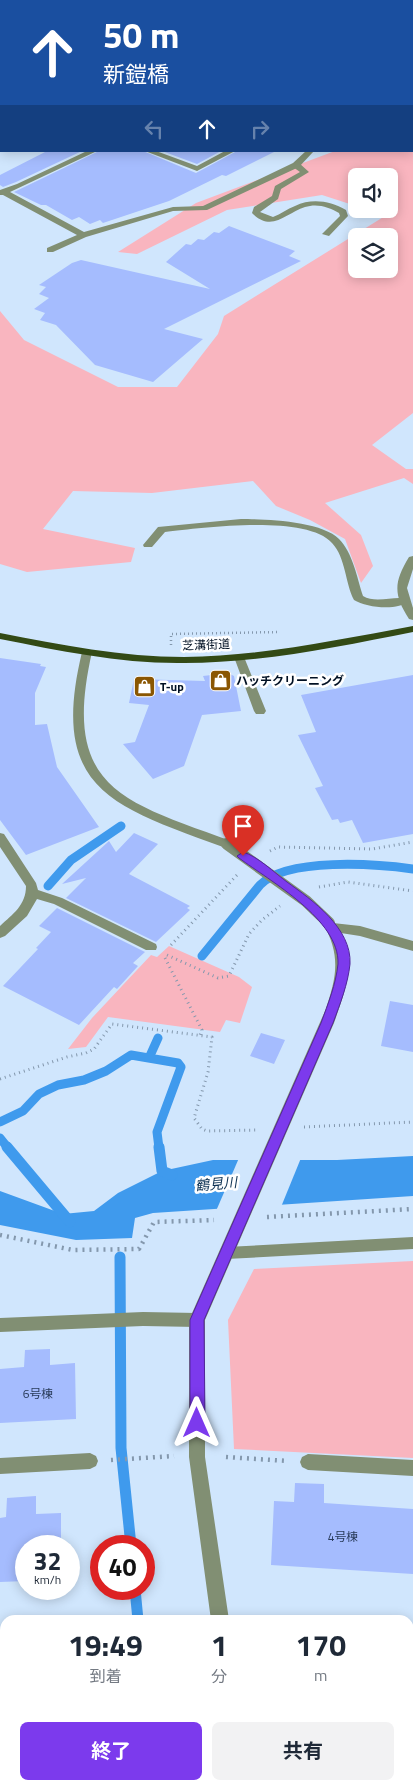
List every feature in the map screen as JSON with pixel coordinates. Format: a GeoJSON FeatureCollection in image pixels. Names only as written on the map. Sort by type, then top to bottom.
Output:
{"type":"FeatureCollection","features":[{"type":"Feature","properties":{"kind":"main road","name":"芝溝街道"},"geometry":{"type":"LineString","coordinates":[[0,636],[86,652],[171,660],[239,657],[287,652],[413,629]]}},
{"type":"Feature","properties":{"kind":"street"},"geometry":{"type":"LineString","coordinates":[[2,192],[91,152]]}},
{"type":"Feature","properties":{"kind":"street"},"geometry":{"type":"LineString","coordinates":[[152,152],[197,169],[229,152]]}},
{"type":"Feature","properties":{"kind":"street"},"geometry":{"type":"LineString","coordinates":[[50,250],[83,235],[173,208],[204,208],[296,164],[309,152]]}},
{"type":"Feature","properties":{"kind":"street"},"geometry":{"type":"LineString","coordinates":[[296,164],[305,172],[278,188],[274,197],[257,209],[256,213],[260,216],[275,219],[282,218],[304,205],[314,204],[337,208],[343,212],[344,216],[326,234]]}},
{"type":"Feature","properties":{"kind":"street"},"geometry":{"type":"LineString","coordinates":[[2,192],[83,235]]}},
{"type":"Feature","properties":{"kind":"street"},"geometry":{"type":"LineString","coordinates":[[148,544],[162,529],[242,522],[270,522],[306,528],[338,542],[358,598],[362,602],[378,604],[404,600]]}},
{"type":"Feature","properties":{"kind":"street"},"geometry":{"type":"LineString","coordinates":[[413,559],[401,584],[404,600],[413,617]]}},
{"type":"Feature","properties":{"kind":"street"},"geometry":{"type":"LineString","coordinates":[[86,652],[80,682],[78,717],[80,741],[96,777],[112,793],[132,806],[227,844],[306,901],[331,926],[341,947],[344,962],[340,988],[327,1023],[197,1320],[198,1457],[219,1615]]}},
{"type":"Feature","properties":{"kind":"street"},"geometry":{"type":"LineString","coordinates":[[239,657],[260,710]]}},
{"type":"Feature","properties":{"kind":"street"},"geometry":{"type":"LineString","coordinates":[[0,837],[32,886],[33,893],[32,899],[23,913],[2,929]]}},
{"type":"Feature","properties":{"kind":"street"},"geometry":{"type":"LineString","coordinates":[[33,893],[58,901],[151,947]]}},
{"type":"Feature","properties":{"kind":"street"},"geometry":{"type":"LineString","coordinates":[[331,926],[360,931],[413,946]]}},
{"type":"Feature","properties":{"kind":"street"},"geometry":{"type":"LineString","coordinates":[[226,1253],[413,1244]]}},
{"type":"Feature","properties":{"kind":"street"},"geometry":{"type":"LineString","coordinates":[[0,1325],[100,1320],[197,1320]]}},
{"type":"Feature","properties":{"kind":"street"},"geometry":{"type":"LineString","coordinates":[[0,1466],[90,1461]]}},
{"type":"Feature","properties":{"kind":"street"},"geometry":{"type":"LineString","coordinates":[[308,1462],[413,1468]]}},
{"type":"Feature","properties":{"kind":"path"},"geometry":{"type":"LineString","coordinates":[[171,660],[171,634],[280,632]]}},
{"type":"Feature","properties":{"kind":"path"},"geometry":{"type":"LineString","coordinates":[[200,1035],[202,1030],[163,953],[218,978],[229,976],[232,972]]}},
{"type":"Feature","properties":{"kind":"path"},"geometry":{"type":"LineString","coordinates":[[0,1079],[67,1057],[86,1054],[94,1049],[112,1024],[212,1037],[208,1072],[194,1118],[202,1129],[207,1131],[254,1130]]}},
{"type":"Feature","properties":{"kind":"path"},"geometry":{"type":"LineString","coordinates":[[306,1127],[413,1122]]}},
{"type":"Feature","properties":{"kind":"path"},"geometry":{"type":"LineString","coordinates":[[267,1217],[413,1209]]}},
{"type":"Feature","properties":{"kind":"path"},"geometry":{"type":"LineString","coordinates":[[0,1235],[73,1250],[139,1249],[154,1222],[214,1220]]}},
{"type":"Feature","properties":{"kind":"path"},"geometry":{"type":"LineString","coordinates":[[90,1461],[174,1456]]}},
{"type":"Feature","properties":{"kind":"path"},"geometry":{"type":"LineString","coordinates":[[226,1457],[308,1462]]}},
{"type":"Feature","properties":{"kind":"shaded area"},"geometry":{"type":"Polygon","coordinates":[[[332,152],[413,152],[413,413],[372,445],[406,469],[413,469],[413,484],[404,478],[325,503],[361,535],[373,566],[361,583],[345,539],[310,520],[276,506],[253,481],[152,493],[73,491],[43,529],[135,548],[131,562],[27,572],[0,564],[0,311],[24,340],[118,387],[177,387],[218,334],[224,316],[348,239],[348,278],[398,278],[398,228],[366,228],[382,218],[398,218],[398,168],[348,168],[348,203],[322,195],[227,210],[137,254],[118,252],[196,203],[332,152]]]}},
{"type":"Feature","properties":{"kind":"shaded area"},"geometry":{"type":"Polygon","coordinates":[[[169,946],[239,977],[252,987],[240,1023],[226,1020],[220,1032],[108,1017],[86,1047],[68,1049],[92,1018],[151,955],[157,957],[169,946]]]}},
{"type":"Feature","properties":{"kind":"shaded area"},"geometry":{"type":"Polygon","coordinates":[[[413,1261],[413,1458],[234,1449],[228,1320],[254,1269],[413,1261]]]}},
{"type":"Feature","properties":{"kind":"water","name":"鶴見川"},"geometry":{"type":"Polygon","coordinates":[[[413,1156],[413,1196],[153,1213],[135,1218],[132,1238],[76,1240],[0,1225],[0,1191],[63,1214],[94,1211],[118,1193],[162,1171],[213,1160],[337,1160],[413,1156]]]}},
{"type":"Feature","properties":{"kind":"pier"},"geometry":{"type":"Polygon","coordinates":[[[239,1158],[301,1158],[281,1207],[216,1211],[239,1158]]]}},
{"type":"Feature","properties":{"kind":"building"},"geometry":{"type":"Polygon","coordinates":[[[45,152],[80,152],[3,187],[0,185],[0,175],[45,152]]]}},
{"type":"Feature","properties":{"kind":"building"},"geometry":{"type":"Polygon","coordinates":[[[97,152],[145,152],[196,173],[235,152],[274,152],[169,201],[103,223],[100,220],[90,224],[79,217],[72,220],[46,205],[41,205],[14,192],[97,152]]]}},
{"type":"Feature","properties":{"kind":"building"},"geometry":{"type":"Polygon","coordinates":[[[165,152],[219,152],[197,164],[165,152]]]}},
{"type":"Feature","properties":{"kind":"building"},"geometry":{"type":"Polygon","coordinates":[[[229,226],[295,251],[289,256],[301,261],[164,329],[203,339],[153,382],[95,365],[56,325],[40,320],[45,313],[34,309],[49,298],[39,294],[46,287],[39,285],[72,263],[81,260],[210,289],[166,262],[186,244],[191,245],[198,239],[204,240],[214,232],[219,233],[229,226]]]}},
{"type":"Feature","properties":{"kind":"building"},"geometry":{"type":"Polygon","coordinates":[[[0,658],[41,664],[40,666],[46,667],[35,693],[35,725],[47,724],[57,767],[99,827],[26,855],[0,820],[0,658]]]}},
{"type":"Feature","properties":{"kind":"building"},"geometry":{"type":"Polygon","coordinates":[[[228,673],[234,676],[241,711],[202,715],[184,766],[153,779],[123,744],[135,742],[149,705],[129,703],[134,679],[205,681],[203,676],[228,673]]]}},
{"type":"Feature","properties":{"kind":"building"},"geometry":{"type":"Polygon","coordinates":[[[413,675],[413,834],[363,843],[352,820],[340,823],[338,819],[332,820],[315,788],[323,786],[298,735],[316,732],[301,695],[413,675]]]}},
{"type":"Feature","properties":{"kind":"building"},"geometry":{"type":"Polygon","coordinates":[[[134,833],[158,844],[129,874],[190,906],[187,908],[190,910],[156,942],[66,898],[86,878],[62,884],[109,841],[116,852],[134,833]]]}},
{"type":"Feature","properties":{"kind":"building"},"geometry":{"type":"Polygon","coordinates":[[[57,908],[145,952],[133,963],[138,966],[117,989],[114,987],[79,1025],[3,986],[38,949],[36,948],[51,932],[39,926],[57,908]]]}},
{"type":"Feature","properties":{"kind":"building"},"geometry":{"type":"Polygon","coordinates":[[[390,1001],[413,1005],[413,1052],[381,1046],[390,1001]]]}},
{"type":"Feature","properties":{"kind":"building"},"geometry":{"type":"Polygon","coordinates":[[[261,1033],[285,1040],[274,1064],[250,1056],[261,1033]]]}},
{"type":"Feature","properties":{"kind":"building"},"geometry":{"type":"Polygon","coordinates":[[[50,1349],[50,1365],[75,1363],[76,1419],[0,1423],[0,1369],[24,1367],[25,1350],[50,1349]]]}},
{"type":"Feature","properties":{"kind":"building"},"geometry":{"type":"Polygon","coordinates":[[[295,1483],[324,1484],[324,1503],[413,1509],[413,1574],[271,1565],[274,1501],[294,1502],[295,1483]]]}},
{"type":"Feature","properties":{"kind":"building"},"geometry":{"type":"Polygon","coordinates":[[[36,1496],[36,1514],[61,1513],[61,1535],[15,1535],[15,1581],[0,1582],[0,1518],[6,1517],[7,1498],[36,1496]]]}},
{"type":"Feature","properties":{"kind":"waterway"},"geometry":{"type":"LineString","coordinates":[[48,886],[71,860],[121,826]]}},
{"type":"Feature","properties":{"kind":"waterway"},"geometry":{"type":"LineString","coordinates":[[202,956],[260,885],[273,876],[311,866],[355,864],[413,869]]}},
{"type":"Feature","properties":{"kind":"waterway"},"geometry":{"type":"LineString","coordinates":[[149,1058],[158,1038]]}},
{"type":"Feature","properties":{"kind":"waterway"},"geometry":{"type":"LineString","coordinates":[[0,1122],[23,1111],[39,1094],[58,1085],[84,1080],[106,1071],[131,1055],[178,1063],[181,1067],[157,1132],[159,1148]]}},
{"type":"Feature","properties":{"kind":"waterway"},"geometry":{"type":"LineString","coordinates":[[0,1138],[8,1148]]}},
{"type":"Feature","properties":{"kind":"waterway"},"geometry":{"type":"LineString","coordinates":[[7,1147],[70,1222]]}},
{"type":"Feature","properties":{"kind":"waterway"},"geometry":{"type":"LineString","coordinates":[[159,1147],[162,1171],[172,1175]]}},
{"type":"Feature","properties":{"kind":"waterway"},"geometry":{"type":"LineString","coordinates":[[120,1257],[121,1448],[130,1535]]}},
{"type":"Feature","properties":{"kind":"waterway"},"geometry":{"type":"LineString","coordinates":[[136,1600],[138,1615]]}},
{"type":"Feature","properties":{"kind":"place","name":"ハッチクリーニング"},"geometry":{"type":"Point","coordinates":[220,681]}},
{"type":"Feature","properties":{"kind":"place","name":"T-up"},"geometry":{"type":"Point","coordinates":[144,687]}},
{"type":"Feature","properties":{"kind":"route"},"geometry":{"type":"LineString","coordinates":[[197,1423],[197,1320],[327,1023],[340,988],[344,962],[341,947],[333,928],[323,917],[306,901],[243,856]]}}]}
